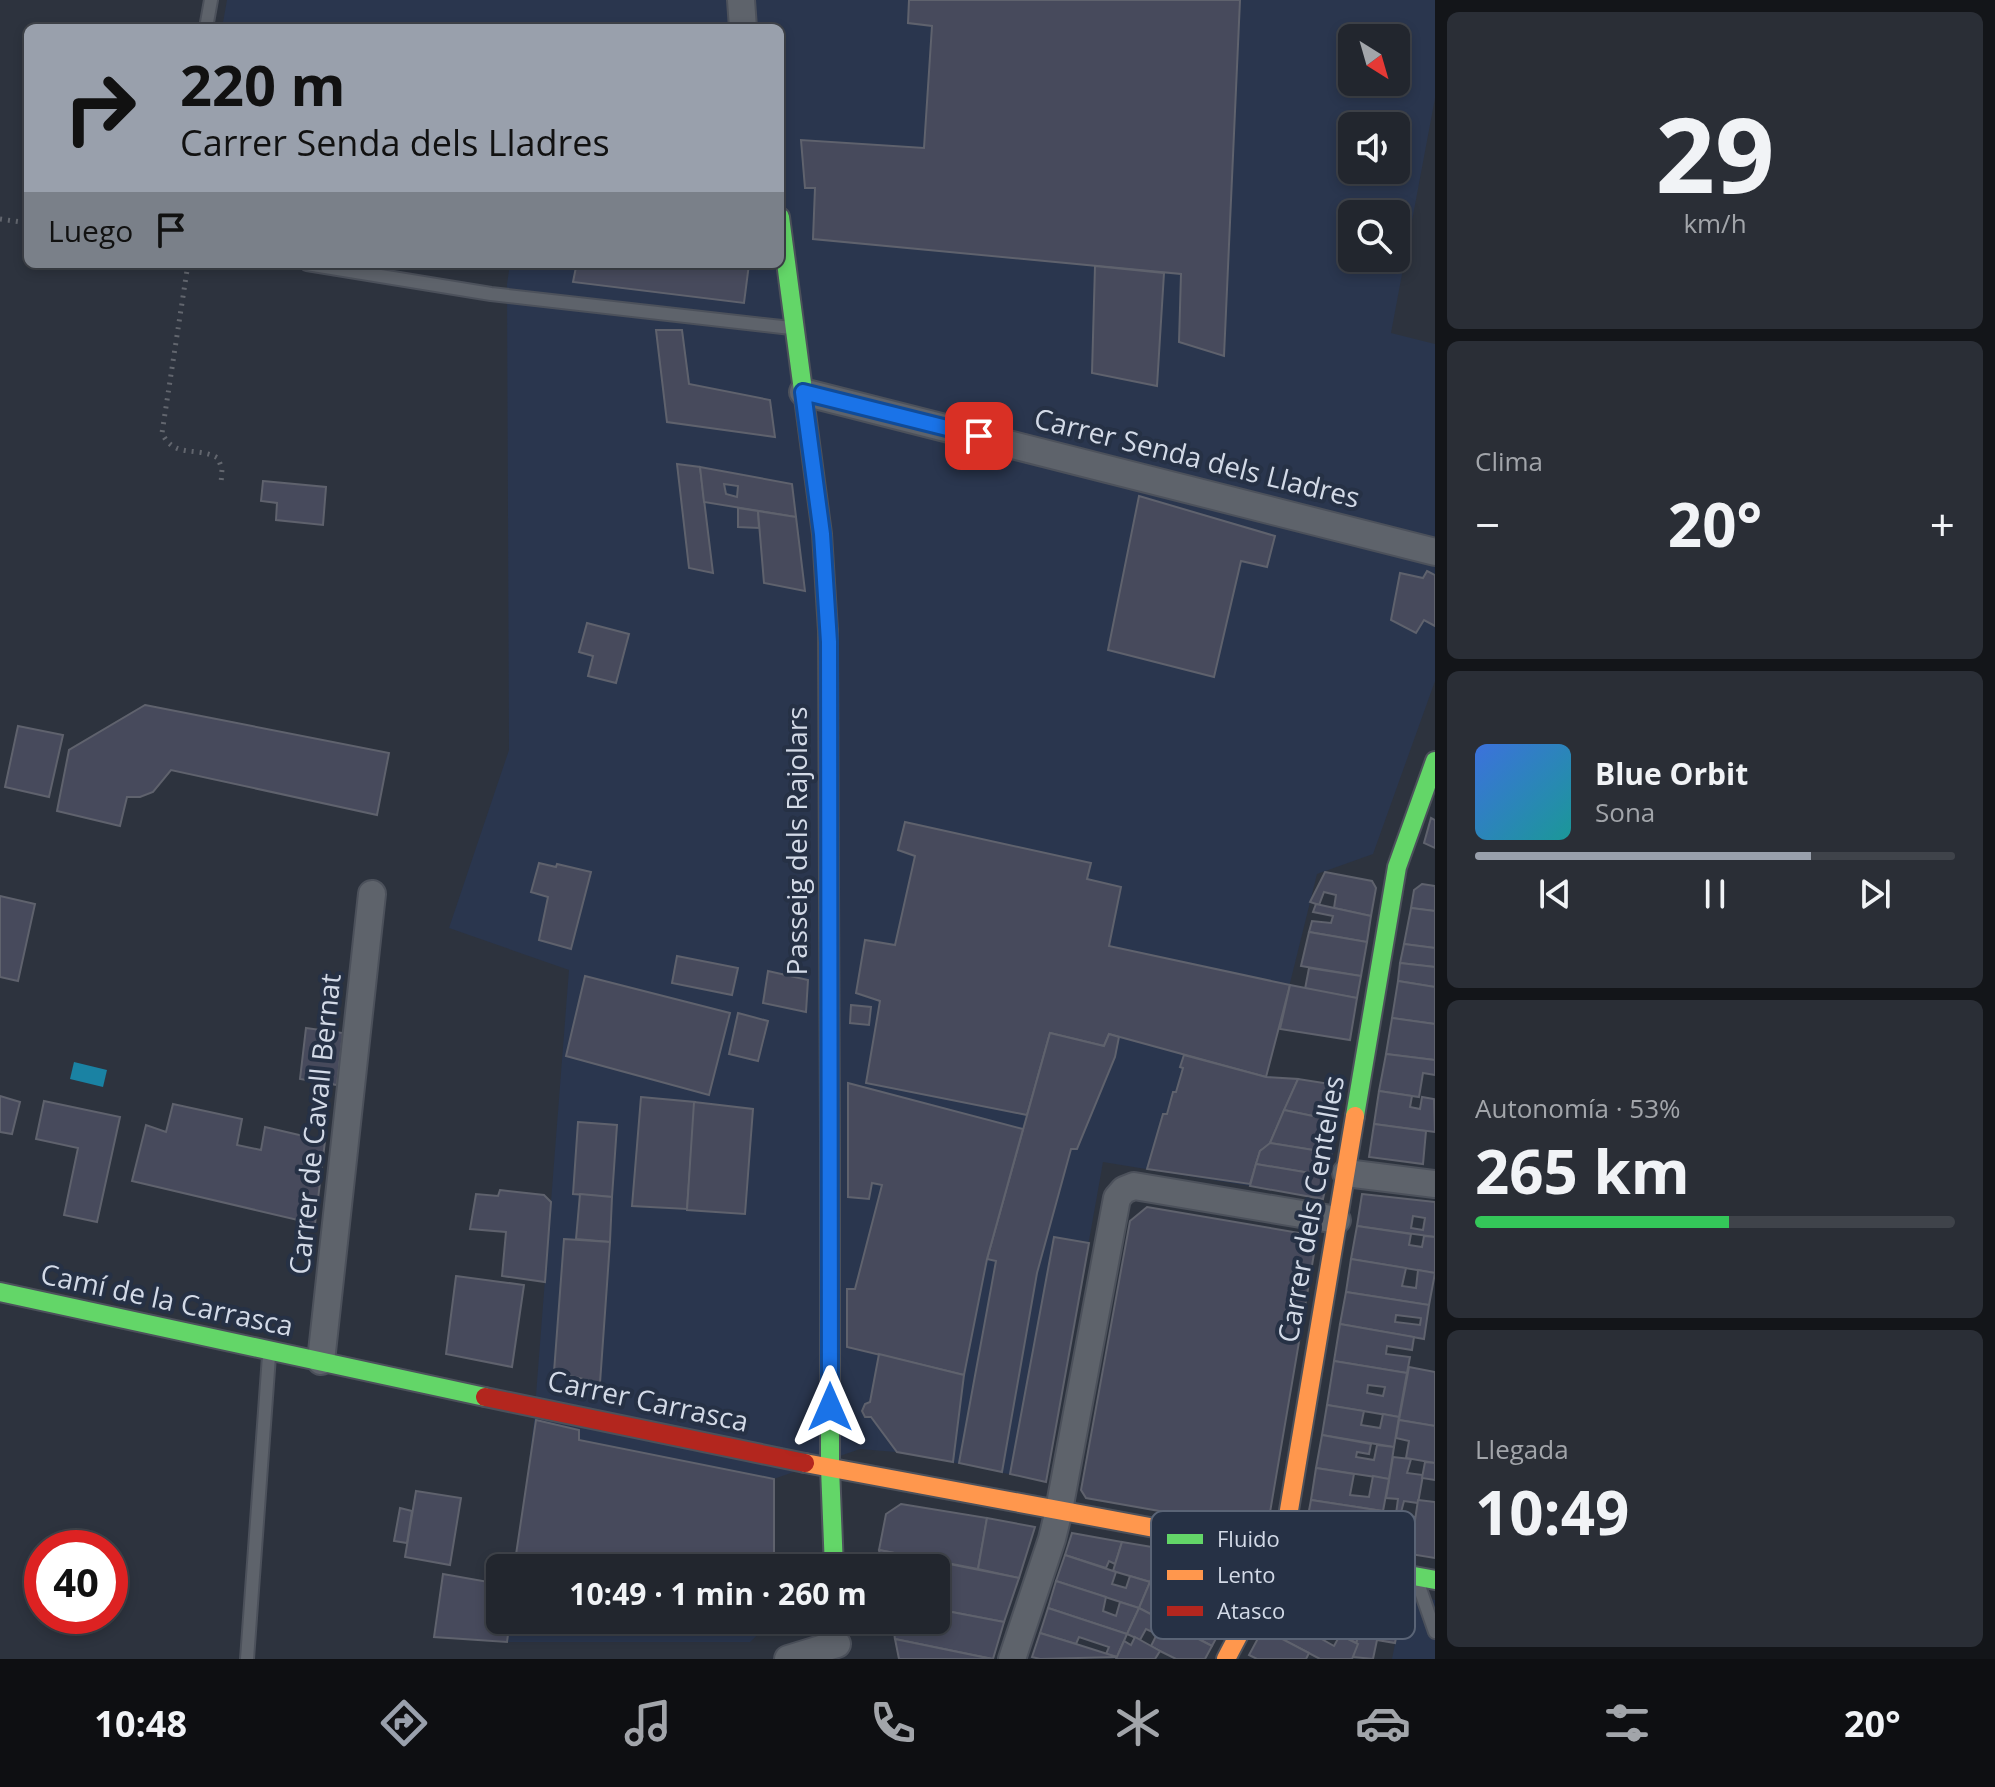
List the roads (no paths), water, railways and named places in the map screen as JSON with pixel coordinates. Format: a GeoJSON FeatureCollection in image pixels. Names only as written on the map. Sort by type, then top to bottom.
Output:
{"type":"FeatureCollection","features":[{"type":"Feature","properties":{"kind":"street"},"geometry":{"type":"LineString","coordinates":[[741,0],[743,24]]}},
{"type":"Feature","properties":{"kind":"street","name":"Passeig dels Rajolars"},"geometry":{"type":"LineString","coordinates":[[784,251],[822,534],[829,642],[830,1468],[833,1554]]}},
{"type":"Feature","properties":{"kind":"street","name":"Carrer Senda dels Lladres"},"geometry":{"type":"LineString","coordinates":[[803,392],[1435,552]]}},
{"type":"Feature","properties":{"kind":"street","name":"Carrer dels Centelles"},"geometry":{"type":"LineString","coordinates":[[1289,1511],[1397,867],[1435,761]]}},
{"type":"Feature","properties":{"kind":"street","name":"Carrer de Cavall Bernat"},"geometry":{"type":"LineString","coordinates":[[321,1361],[372,894]]}},
{"type":"Feature","properties":{"kind":"street"},"geometry":{"type":"LineString","coordinates":[[1346,1173],[1435,1184]]}},
{"type":"Feature","properties":{"kind":"street"},"geometry":{"type":"LineString","coordinates":[[1012,1659],[1059,1510],[1117,1198],[1124,1190],[1134,1186],[1337,1220]]}},
{"type":"Feature","properties":{"kind":"street","name":"Camí de la Carrasca"},"geometry":{"type":"LineString","coordinates":[[0,1292],[321,1361]]}},
{"type":"Feature","properties":{"kind":"street","name":"Carrer Carrasca"},"geometry":{"type":"LineString","coordinates":[[321,1361],[830,1468],[1151,1527]]}},
{"type":"Feature","properties":{"kind":"street","name":"Carrer Carrasca"},"geometry":{"type":"LineString","coordinates":[[1416,1576],[1435,1580]]}},
{"type":"Feature","properties":{"kind":"street","name":"Carrer dels Centelles"},"geometry":{"type":"LineString","coordinates":[[1226,1659],[1236,1639]]}},
{"type":"Feature","properties":{"kind":"street"},"geometry":{"type":"LineString","coordinates":[[788,1659],[836,1646]]}},
{"type":"Feature","properties":{"kind":"lane"},"geometry":{"type":"LineString","coordinates":[[207,24],[211,0]]}},
{"type":"Feature","properties":{"kind":"lane"},"geometry":{"type":"LineString","coordinates":[[332,268],[491,294],[793,329]]}},
{"type":"Feature","properties":{"kind":"lane"},"geometry":{"type":"LineString","coordinates":[[247,1659],[269,1352]]}},
{"type":"Feature","properties":{"kind":"lane"},"geometry":{"type":"LineString","coordinates":[[1416,1576],[1435,1632]]}},
{"type":"Feature","properties":{"kind":"water"},"geometry":{"type":"Polygon","coordinates":[[[74,1062],[107,1070],[103,1087],[70,1079],[74,1062]]]}}]}
